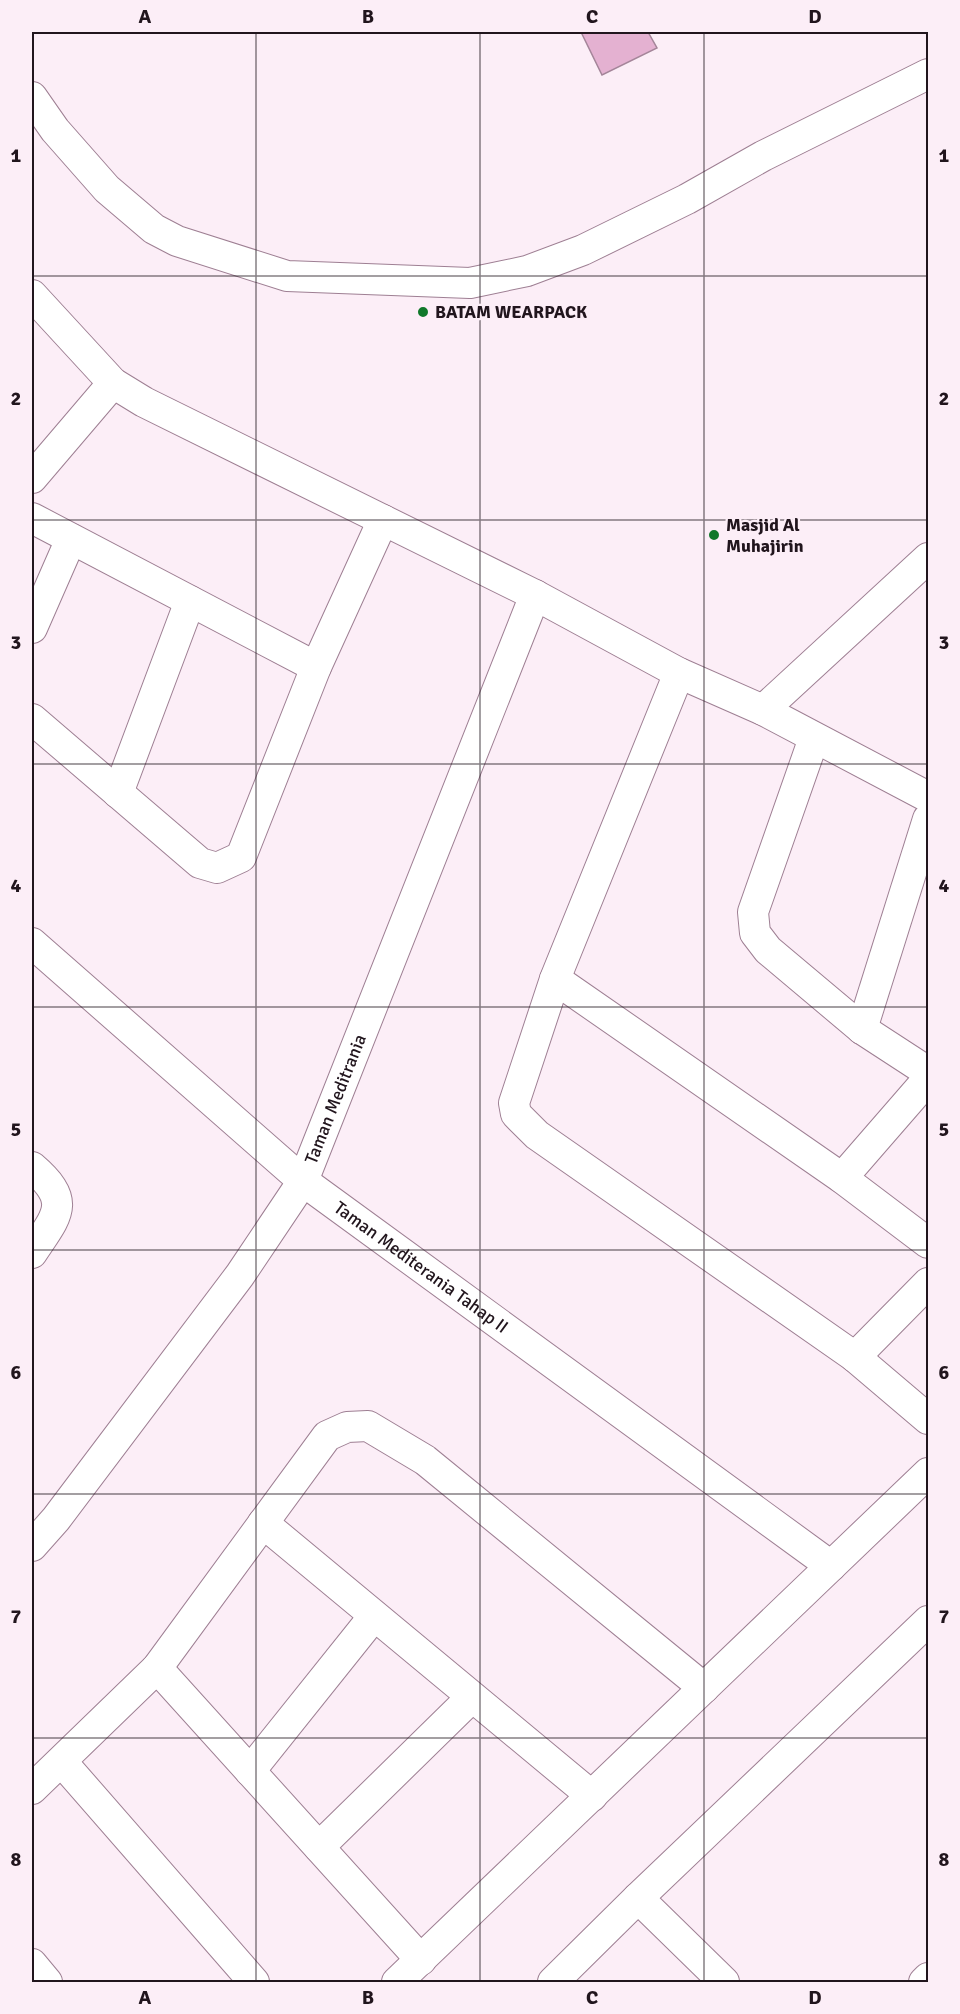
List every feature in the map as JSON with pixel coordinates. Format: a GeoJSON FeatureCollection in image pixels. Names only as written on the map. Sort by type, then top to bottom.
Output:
{"type":"FeatureCollection","features":[{"type":"Feature","properties":{"kind":"street"},"geometry":{"type":"LineString","coordinates":[[32,97],[55,130],[107,189],[154,229],[177,241],[287,276],[470,283],[527,271],[583,250],[687,199],[763,156],[928,74]]}},
{"type":"Feature","properties":{"kind":"street"},"geometry":{"type":"LineString","coordinates":[[32,295],[113,383],[144,402],[535,595],[679,673],[763,710],[928,797]]}},
{"type":"Feature","properties":{"kind":"street"},"geometry":{"type":"LineString","coordinates":[[32,477],[113,383]]}},
{"type":"Feature","properties":{"kind":"street"},"geometry":{"type":"LineString","coordinates":[[32,519],[316,667]]}},
{"type":"Feature","properties":{"kind":"street"},"geometry":{"type":"LineString","coordinates":[[32,719],[200,863],[217,868],[241,857],[316,667],[383,520]]}},
{"type":"Feature","properties":{"kind":"street"},"geometry":{"type":"LineString","coordinates":[[32,628],[71,539]]}},
{"type":"Feature","properties":{"kind":"street"},"geometry":{"type":"LineString","coordinates":[[763,710],[928,558]]}},
{"type":"Feature","properties":{"kind":"street","name":"Taman Meditrania"},"geometry":{"type":"LineString","coordinates":[[32,1546],[56,1519],[240,1275],[303,1181],[535,595]]}},
{"type":"Feature","properties":{"kind":"street"},"geometry":{"type":"LineString","coordinates":[[118,793],[190,601]]}},
{"type":"Feature","properties":{"kind":"street"},"geometry":{"type":"LineString","coordinates":[[679,673],[555,979],[514,1103],[516,1114],[537,1136],[855,1357],[928,1419]]}},
{"type":"Feature","properties":{"kind":"street"},"geometry":{"type":"LineString","coordinates":[[814,738],[753,912],[753,926],[759,940],[768,950],[862,1029],[928,1072]]}},
{"type":"Feature","properties":{"kind":"street"},"geometry":{"type":"LineString","coordinates":[[862,1029],[928,819]]}},
{"type":"Feature","properties":{"kind":"street","name":"Taman Mediterania Tahap II"},"geometry":{"type":"LineString","coordinates":[[32,942],[303,1181],[831,1566]]}},
{"type":"Feature","properties":{"kind":"street"},"geometry":{"type":"LineString","coordinates":[[555,979],[842,1178],[928,1243]]}},
{"type":"Feature","properties":{"kind":"street"},"geometry":{"type":"LineString","coordinates":[[842,1178],[928,1079]]}},
{"type":"Feature","properties":{"kind":"street"},"geometry":{"type":"LineString","coordinates":[[32,1167],[50,1185],[57,1196],[57,1208],[53,1222],[32,1253]]}},
{"type":"Feature","properties":{"kind":"street"},"geometry":{"type":"LineString","coordinates":[[855,1357],[928,1283]]}},
{"type":"Feature","properties":{"kind":"street"},"geometry":{"type":"LineString","coordinates":[[32,1789],[157,1668],[327,1436],[347,1427],[368,1426],[425,1460],[704,1688]]}},
{"type":"Feature","properties":{"kind":"street"},"geometry":{"type":"LineString","coordinates":[[397,1983],[928,1473]]}},
{"type":"Feature","properties":{"kind":"street"},"geometry":{"type":"LineString","coordinates":[[262,1523],[592,1796]]}},
{"type":"Feature","properties":{"kind":"street"},"geometry":{"type":"LineString","coordinates":[[250,1771],[374,1616]]}},
{"type":"Feature","properties":{"kind":"street"},"geometry":{"type":"LineString","coordinates":[[553,1983],[638,1898],[928,1621]]}},
{"type":"Feature","properties":{"kind":"street"},"geometry":{"type":"LineString","coordinates":[[157,1668],[421,1960]]}},
{"type":"Feature","properties":{"kind":"street"},"geometry":{"type":"LineString","coordinates":[[319,1847],[472,1697]]}},
{"type":"Feature","properties":{"kind":"street"},"geometry":{"type":"LineString","coordinates":[[62,1762],[254,1983]]}},
{"type":"Feature","properties":{"kind":"street"},"geometry":{"type":"LineString","coordinates":[[638,1898],[724,1983]]}},
{"type":"Feature","properties":{"kind":"street"},"geometry":{"type":"LineString","coordinates":[[32,1964],[47,1983]]}},
{"type":"Feature","properties":{"kind":"street"},"geometry":{"type":"LineString","coordinates":[[924,1983],[928,1978]]}},
{"type":"Feature","properties":{"kind":"building"},"geometry":{"type":"Polygon","coordinates":[[[581,32],[648,32],[657,48],[602,75],[581,32]]]}},
{"type":"Feature","properties":{"kind":"place","name":"BATAM WEARPACK"},"geometry":{"type":"Point","coordinates":[423,312]}},
{"type":"Feature","properties":{"kind":"place","name":"Masjid Al Muhajirin"},"geometry":{"type":"Point","coordinates":[714,535]}}]}
